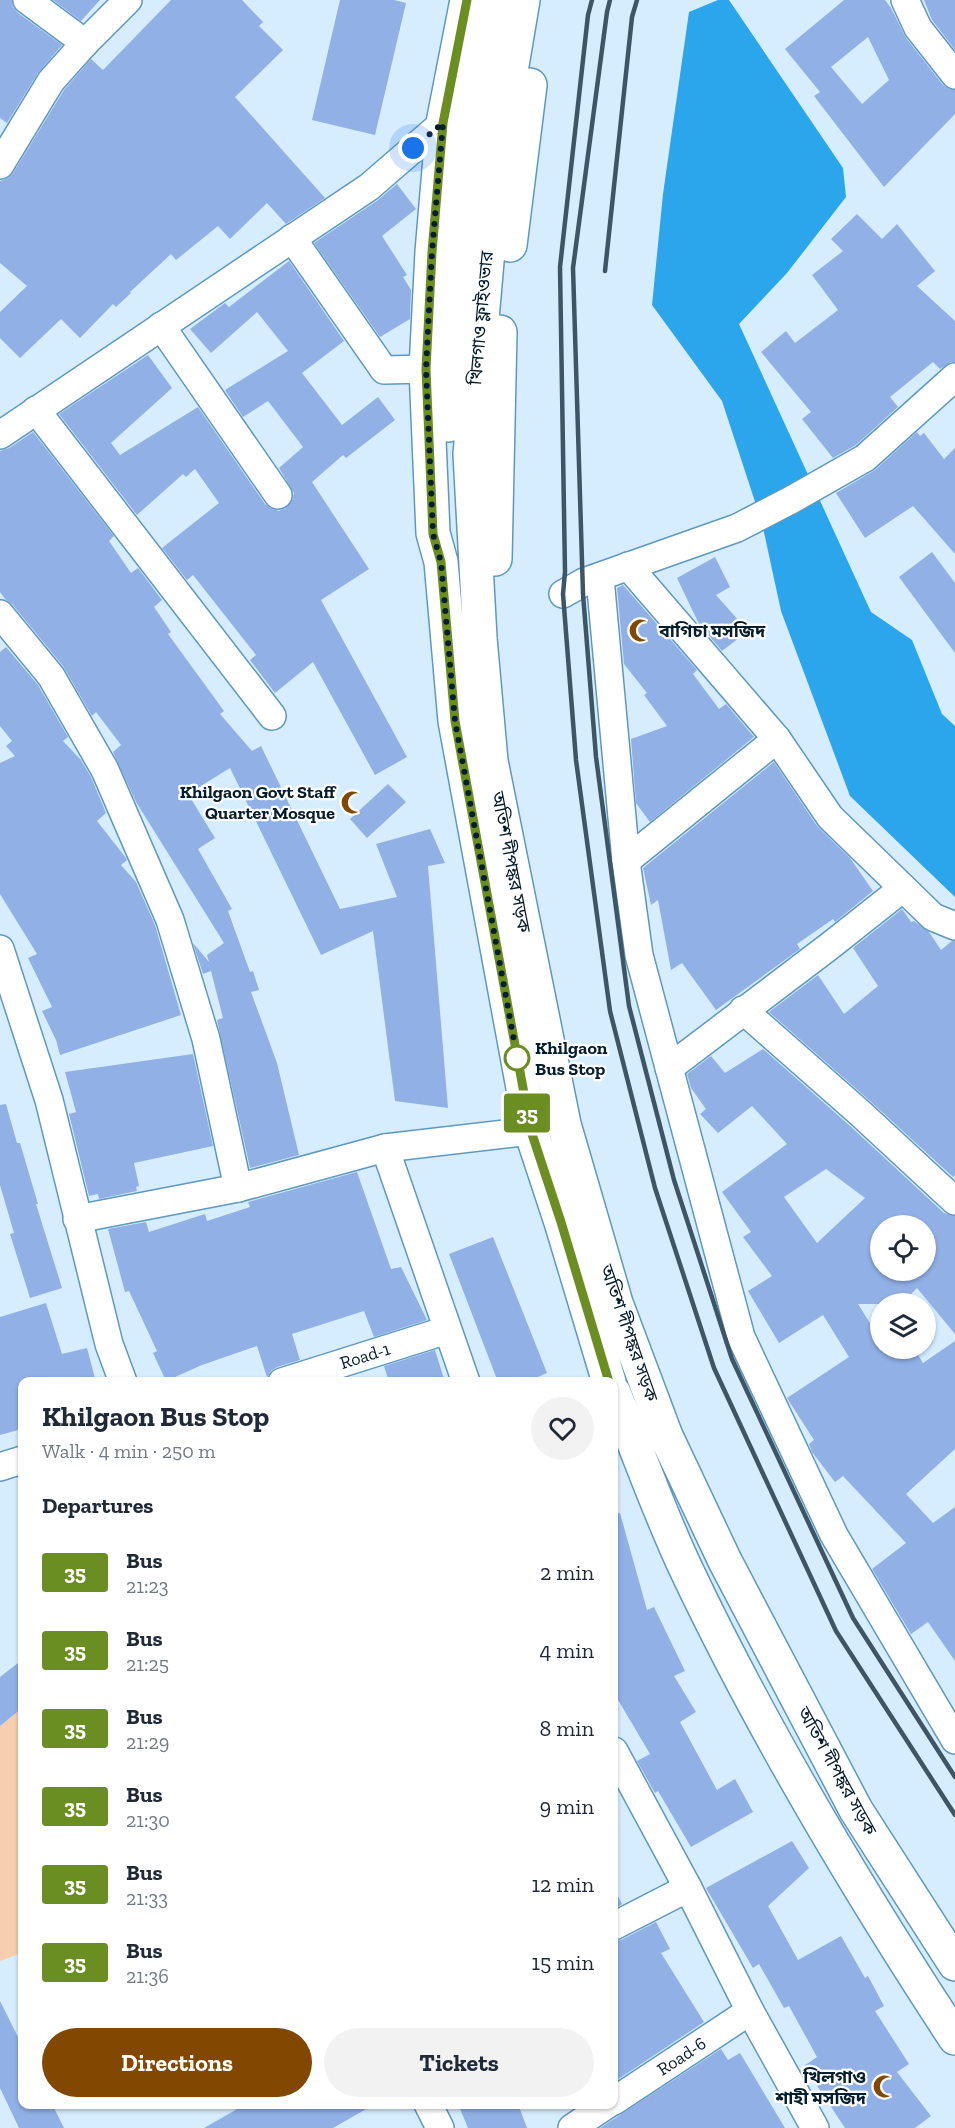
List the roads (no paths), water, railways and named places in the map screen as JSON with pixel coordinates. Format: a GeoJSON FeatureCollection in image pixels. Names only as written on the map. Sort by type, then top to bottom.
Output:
{"type":"FeatureCollection","features":[{"type":"Feature","properties":{"kind":"main road","name":"অতিশ দীপঙ্কর সড়ক"},"geometry":{"type":"LineString","coordinates":[[467,0],[443,123],[432,252],[426,369],[433,534],[441,562],[455,721],[531,1131],[608,1377]]}},
{"type":"Feature","properties":{"kind":"main road","name":"খিলগাও ফ্লাইওভার"},"geometry":{"type":"LineString","coordinates":[[441,562],[445,536],[451,343],[460,235],[485,54],[496,0]]}},
{"type":"Feature","properties":{"kind":"main road","name":"খিলগাও ফ্লাইওভার"},"geometry":{"type":"LineString","coordinates":[[480,638],[470,454],[496,160],[523,0]]}},
{"type":"Feature","properties":{"kind":"main road"},"geometry":{"type":"LineString","coordinates":[[491,760],[494,709],[493,638],[501,313],[534,56],[544,0]]}},
{"type":"Feature","properties":{"kind":"main road","name":"অতিশ দীপঙ্কর সড়ক"},"geometry":{"type":"LineString","coordinates":[[480,638],[491,760],[564,1124],[616,1303],[676,1457],[730,1571],[856,1810],[955,1964]]}},
{"type":"Feature","properties":{"kind":"main road"},"geometry":{"type":"LineString","coordinates":[[531,1131],[564,1124]]}},
{"type":"Feature","properties":{"kind":"main road","name":"অতিশ দীপঙ্কর সড়ক"},"geometry":{"type":"LineString","coordinates":[[618,1403],[686,1568],[752,1697],[840,1858],[955,2038]]}},
{"type":"Feature","properties":{"kind":"street"},"geometry":{"type":"LineString","coordinates":[[27,0],[85,43]]}},
{"type":"Feature","properties":{"kind":"street"},"geometry":{"type":"LineString","coordinates":[[4,149],[51,81],[128,0]]}},
{"type":"Feature","properties":{"kind":"street"},"geometry":{"type":"LineString","coordinates":[[905,0],[918,28],[955,75]]}},
{"type":"Feature","properties":{"kind":"street"},"geometry":{"type":"LineString","coordinates":[[0,435],[369,187],[443,123]]}},
{"type":"Feature","properties":{"kind":"street"},"geometry":{"type":"LineString","coordinates":[[292,238],[384,370],[426,369]]}},
{"type":"Feature","properties":{"kind":"street"},"geometry":{"type":"LineString","coordinates":[[161,326],[278,495]]}},
{"type":"Feature","properties":{"kind":"street"},"geometry":{"type":"LineString","coordinates":[[563,594],[584,582],[737,528],[791,500],[865,458],[955,377]]}},
{"type":"Feature","properties":{"kind":"street"},"geometry":{"type":"LineString","coordinates":[[36,410],[272,716]]}},
{"type":"Feature","properties":{"kind":"street"},"geometry":{"type":"LineString","coordinates":[[628,566],[777,739],[830,817],[933,917],[955,926]]}},
{"type":"Feature","properties":{"kind":"street"},"geometry":{"type":"LineString","coordinates":[[600,578],[626,861],[639,955],[741,1337],[834,1535],[955,1740]]}},
{"type":"Feature","properties":{"kind":"street"},"geometry":{"type":"LineString","coordinates":[[0,614],[51,676],[105,770],[170,920],[206,1039],[238,1188]]}},
{"type":"Feature","properties":{"kind":"street"},"geometry":{"type":"LineString","coordinates":[[626,861],[777,739]]}},
{"type":"Feature","properties":{"kind":"street"},"geometry":{"type":"LineString","coordinates":[[669,1068],[903,888]]}},
{"type":"Feature","properties":{"kind":"street"},"geometry":{"type":"LineString","coordinates":[[0,949],[49,1100],[109,1344],[121,1377]]}},
{"type":"Feature","properties":{"kind":"street"},"geometry":{"type":"LineString","coordinates":[[743,1010],[955,1201]]}},
{"type":"Feature","properties":{"kind":"street"},"geometry":{"type":"LineString","coordinates":[[77,1219],[238,1188],[385,1148],[531,1131]]}},
{"type":"Feature","properties":{"kind":"street"},"geometry":{"type":"LineString","coordinates":[[385,1148],[464,1377]]}},
{"type":"Feature","properties":{"kind":"street","name":"Road-1"},"geometry":{"type":"LineString","coordinates":[[298,1377],[447,1330]]}},
{"type":"Feature","properties":{"kind":"street"},"geometry":{"type":"LineString","coordinates":[[0,1467],[18,1461]]}},
{"type":"Feature","properties":{"kind":"street"},"geometry":{"type":"LineString","coordinates":[[618,1760],[750,2011],[815,2128]]}},
{"type":"Feature","properties":{"kind":"street"},"geometry":{"type":"LineString","coordinates":[[618,1924],[687,1888]]}},
{"type":"Feature","properties":{"kind":"street","name":"Road-6"},"geometry":{"type":"LineString","coordinates":[[618,2098],[750,2011]]}},
{"type":"Feature","properties":{"kind":"street"},"geometry":{"type":"LineString","coordinates":[[430,2109],[440,2128]]}},
{"type":"Feature","properties":{"kind":"street"},"geometry":{"type":"LineString","coordinates":[[572,2128],[600,2109]]}},
{"type":"Feature","properties":{"kind":"water"},"geometry":{"type":"Polygon","coordinates":[[[718,0],[729,0],[843,168],[846,197],[787,273],[739,324],[871,612],[912,640],[942,714],[955,726],[955,897],[850,796],[781,611],[762,523],[722,401],[652,305],[663,194],[689,12],[718,0]]]}},
{"type":"Feature","properties":{"kind":"railway"},"geometry":{"type":"LineString","coordinates":[[592,0],[588,15],[560,267],[565,572],[563,594],[576,760],[610,1011],[655,1188],[714,1368],[836,1631],[955,1815]]}},
{"type":"Feature","properties":{"kind":"railway"},"geometry":{"type":"LineString","coordinates":[[610,0],[573,268],[583,594],[596,757],[629,1006],[674,1180],[732,1359],[853,1618],[955,1777]]}},
{"type":"Feature","properties":{"kind":"railway"},"geometry":{"type":"LineString","coordinates":[[605,271],[632,17],[637,0]]}},
{"type":"Feature","properties":{"kind":"place","name":"বাগিচা মসজিদ"},"geometry":{"type":"Point","coordinates":[641,631]}},
{"type":"Feature","properties":{"kind":"place","name":"Khilgaon Govt Staff Quarter Mosque"},"geometry":{"type":"Point","coordinates":[353,802]}},
{"type":"Feature","properties":{"kind":"place","name":"Khilgaon Bus Stop"},"geometry":{"type":"Point","coordinates":[517,1058]}},
{"type":"Feature","properties":{"kind":"place","name":"খিলগাও শাহী মসজিদ"},"geometry":{"type":"Point","coordinates":[884,2087]}}]}
